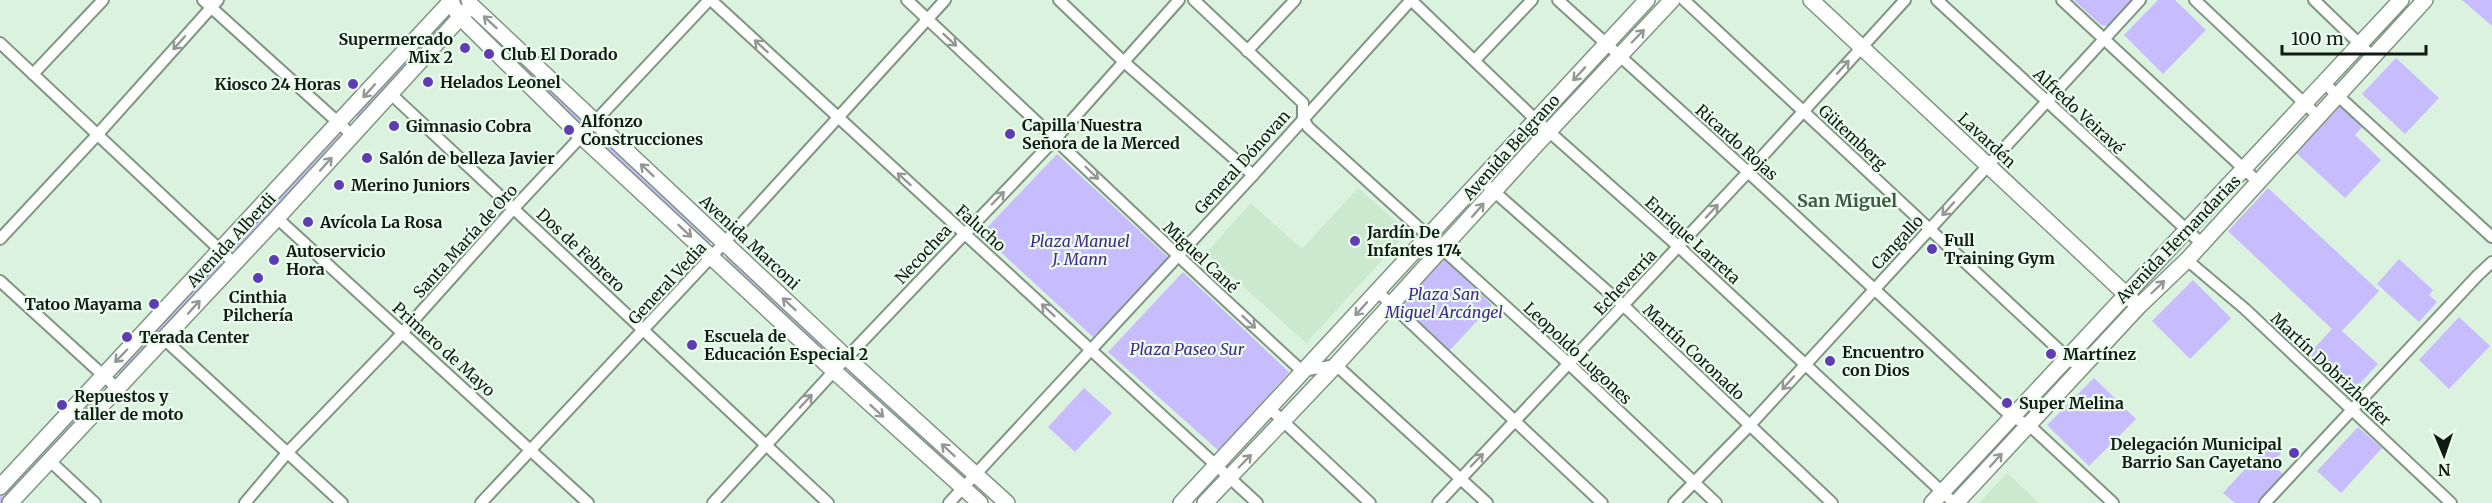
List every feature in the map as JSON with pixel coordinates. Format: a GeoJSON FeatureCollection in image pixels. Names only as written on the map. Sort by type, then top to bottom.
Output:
{"type":"FeatureCollection","features":[{"type":"Feature","properties":{"kind":"main road"},"geometry":{"type":"LineString","coordinates":[[451,0],[460,17],[582,137],[980,503]]}},
{"type":"Feature","properties":{"kind":"main road","name":"Avenida Alberdi"},"geometry":{"type":"LineString","coordinates":[[0,488],[451,0]]}},
{"type":"Feature","properties":{"kind":"main road","name":"Avenida Belgrano"},"geometry":{"type":"LineString","coordinates":[[1180,503],[1647,0]]}},
{"type":"Feature","properties":{"kind":"main road","name":"Avenida Belgrano"},"geometry":{"type":"LineString","coordinates":[[1205,503],[1336,365],[1390,303],[1443,249],[1549,131],[1672,0]]}},
{"type":"Feature","properties":{"kind":"main road","name":"Lavardén"},"geometry":{"type":"LineString","coordinates":[[1811,0],[2139,306]]}},
{"type":"Feature","properties":{"kind":"main road","name":"Avenida Hernandarias"},"geometry":{"type":"LineString","coordinates":[[1937,498],[2401,0]]}},
{"type":"Feature","properties":{"kind":"main road","name":"Avenida Hernandarias"},"geometry":{"type":"LineString","coordinates":[[1955,503],[2139,306],[2183,264],[2425,0]]}},
{"type":"Feature","properties":{"kind":"main road","name":"Avenida Marconi"},"geometry":{"type":"LineString","coordinates":[[472,2],[846,357],[1007,503]]}},
{"type":"Feature","properties":{"kind":"main road","name":"Avenida Alberdi"},"geometry":{"type":"LineString","coordinates":[[10,503],[277,218],[472,2]]}},
{"type":"Feature","properties":{"kind":"street"},"geometry":{"type":"LineString","coordinates":[[33,74],[103,0]]}},
{"type":"Feature","properties":{"kind":"street","name":"Falucho"},"geometry":{"type":"LineString","coordinates":[[710,0],[1257,503]]}},
{"type":"Feature","properties":{"kind":"street","name":"Santa María de Oro"},"geometry":{"type":"LineString","coordinates":[[245,503],[288,452],[710,0]]}},
{"type":"Feature","properties":{"kind":"street","name":"Miguel Cané"},"geometry":{"type":"LineString","coordinates":[[907,0],[1302,371]]}},
{"type":"Feature","properties":{"kind":"street","name":"General Vedia"},"geometry":{"type":"LineString","coordinates":[[482,503],[645,329],[945,0]]}},
{"type":"Feature","properties":{"kind":"street"},"geometry":{"type":"LineString","coordinates":[[1059,0],[1124,62],[1253,175]]}},
{"type":"Feature","properties":{"kind":"street","name":"Necochea"},"geometry":{"type":"LineString","coordinates":[[713,503],[846,357],[1056,138],[1179,0]]}},
{"type":"Feature","properties":{"kind":"street","name":"Leopoldo Lugones"},"geometry":{"type":"LineString","coordinates":[[1194,0],[1303,103],[1303,118],[1308,127],[1568,363],[1716,503]]}},
{"type":"Feature","properties":{"kind":"street"},"geometry":{"type":"LineString","coordinates":[[1247,51],[1295,0]]}},
{"type":"Feature","properties":{"kind":"street","name":"Enrique Larreta"},"geometry":{"type":"LineString","coordinates":[[1411,0],[1536,120],[1679,247],[1804,364],[1937,498],[1955,503]]}},
{"type":"Feature","properties":{"kind":"street","name":"General Dónovan"},"geometry":{"type":"LineString","coordinates":[[949,503],[1253,175],[1411,0]]}},
{"type":"Feature","properties":{"kind":"street"},"geometry":{"type":"LineString","coordinates":[[1475,60],[1532,0]]}},
{"type":"Feature","properties":{"kind":"street","name":"Ricardo Rojas"},"geometry":{"type":"LineString","coordinates":[[1558,0],[1748,172],[2012,417],[2028,425],[2114,503]]}},
{"type":"Feature","properties":{"kind":"street","name":"Gütemberg"},"geometry":{"type":"LineString","coordinates":[[1684,0],[2080,369]]}},
{"type":"Feature","properties":{"kind":"street","name":"Echeverría"},"geometry":{"type":"LineString","coordinates":[[1438,503],[1679,247],[1905,0]]}},
{"type":"Feature","properties":{"kind":"street","name":"Alfredo Veiravé"},"geometry":{"type":"LineString","coordinates":[[1937,0],[2201,243]]}},
{"type":"Feature","properties":{"kind":"street"},"geometry":{"type":"LineString","coordinates":[[2062,0],[2257,182]]}},
{"type":"Feature","properties":{"kind":"street","name":"Cangallo"},"geometry":{"type":"LineString","coordinates":[[1674,503],[1750,425],[2140,0]]}},
{"type":"Feature","properties":{"kind":"street"},"geometry":{"type":"LineString","coordinates":[[2195,0],[2318,116]]}},
{"type":"Feature","properties":{"kind":"street"},"geometry":{"type":"LineString","coordinates":[[2314,0],[2372,56]]}},
{"type":"Feature","properties":{"kind":"street"},"geometry":{"type":"LineString","coordinates":[[0,238],[98,134],[211,2],[352,135]]}},
{"type":"Feature","properties":{"kind":"street"},"geometry":{"type":"LineString","coordinates":[[0,43],[234,263]]}},
{"type":"Feature","properties":{"kind":"street"},"geometry":{"type":"LineString","coordinates":[[2323,82],[2492,237]]}},
{"type":"Feature","properties":{"kind":"street","name":"Dos de Febrero"},"geometry":{"type":"LineString","coordinates":[[391,94],[645,329],[828,503]]}},
{"type":"Feature","properties":{"kind":"street","name":"Martín Coronado"},"geometry":{"type":"LineString","coordinates":[[1480,178],[1624,306],[1832,503]]}},
{"type":"Feature","properties":{"kind":"street","name":"Primero de Mayo"},"geometry":{"type":"LineString","coordinates":[[277,218],[533,450],[588,503]]}},
{"type":"Feature","properties":{"kind":"street","name":"Martín Dobrizhoffer"},"geometry":{"type":"LineString","coordinates":[[2163,255],[2183,264],[2245,309],[2451,503]]}},
{"type":"Feature","properties":{"kind":"street"},"geometry":{"type":"LineString","coordinates":[[2265,503],[2492,262]]}},
{"type":"Feature","properties":{"kind":"street"},"geometry":{"type":"LineString","coordinates":[[0,281],[117,388]]}},
{"type":"Feature","properties":{"kind":"street"},"geometry":{"type":"LineString","coordinates":[[1377,291],[1602,503]]}},
{"type":"Feature","properties":{"kind":"street"},"geometry":{"type":"LineString","coordinates":[[164,339],[342,503]]}},
{"type":"Feature","properties":{"kind":"street"},"geometry":{"type":"LineString","coordinates":[[1302,371],[1336,365],[1487,503]]}},
{"type":"Feature","properties":{"kind":"street"},"geometry":{"type":"LineString","coordinates":[[1269,408],[1370,503]]}},
{"type":"Feature","properties":{"kind":"street"},"geometry":{"type":"LineString","coordinates":[[50,461],[95,503]]}},
{"type":"Feature","properties":{"kind":"shaded area"},"geometry":{"type":"Polygon","coordinates":[[[1358,188],[1408,232],[1306,343],[1206,253],[1251,203],[1302,249],[1358,188]]]}},
{"type":"Feature","properties":{"kind":"shaded area"},"geometry":{"type":"Polygon","coordinates":[[[2007,473],[2039,503],[1979,503],[2007,473]]]}},
{"type":"Feature","properties":{"kind":"green space"},"geometry":{"type":"Polygon","coordinates":[[[2074,0],[2135,0],[2112,26],[2101,25],[2074,0]]]}},
{"type":"Feature","properties":{"kind":"green space"},"geometry":{"type":"Polygon","coordinates":[[[2158,0],[2175,0],[2206,30],[2163,74],[2124,35],[2158,0]]]}},
{"type":"Feature","properties":{"kind":"green space"},"geometry":{"type":"Polygon","coordinates":[[[2462,0],[2492,0],[2492,26],[2462,0]]]}},
{"type":"Feature","properties":{"kind":"green space"},"geometry":{"type":"Polygon","coordinates":[[[447,13],[452,18],[360,119],[355,114],[447,13]]]}},
{"type":"Feature","properties":{"kind":"green space"},"geometry":{"type":"Polygon","coordinates":[[[475,15],[584,122],[580,126],[471,19],[475,15]]]}},
{"type":"Feature","properties":{"kind":"green space"},"geometry":{"type":"Polygon","coordinates":[[[2396,58],[2439,98],[2405,134],[2362,94],[2396,58]]]}},
{"type":"Feature","properties":{"kind":"green space"},"geometry":{"type":"Polygon","coordinates":[[[2337,103],[2362,127],[2355,135],[2381,160],[2345,198],[2293,150],[2337,103]]]}},
{"type":"Feature","properties":{"kind":"green space"},"geometry":{"type":"Polygon","coordinates":[[[339,134],[343,138],[237,252],[233,248],[339,134]]]}},
{"type":"Feature","properties":{"kind":"green space"},"geometry":{"type":"Polygon","coordinates":[[[604,137],[712,240],[706,246],[598,143],[604,137]]]}},
{"type":"Feature","properties":{"kind":"green space","name":"Plaza Manuel J. Mann"},"geometry":{"type":"Polygon","coordinates":[[[1057,154],[1170,259],[1093,337],[981,234],[1057,154]]]}},
{"type":"Feature","properties":{"kind":"green space"},"geometry":{"type":"Polygon","coordinates":[[[2268,188],[2379,291],[2342,331],[2378,364],[2351,393],[2309,354],[2332,329],[2228,231],[2268,188]]]}},
{"type":"Feature","properties":{"kind":"green space"},"geometry":{"type":"Polygon","coordinates":[[[729,255],[836,354],[831,360],[723,261],[729,255]]]}},
{"type":"Feature","properties":{"kind":"green space","name":"Plaza San Miguel Arcángel"},"geometry":{"type":"Polygon","coordinates":[[[1442,256],[1492,305],[1448,352],[1397,304],[1442,256]]]}},
{"type":"Feature","properties":{"kind":"green space"},"geometry":{"type":"Polygon","coordinates":[[[216,259],[222,264],[120,374],[114,368],[216,259]]]}},
{"type":"Feature","properties":{"kind":"green space"},"geometry":{"type":"Polygon","coordinates":[[[2399,259],[2433,290],[2429,295],[2437,302],[2419,322],[2377,284],[2399,259]]]}},
{"type":"Feature","properties":{"kind":"green space","name":"Plaza Paseo Sur"},"geometry":{"type":"Polygon","coordinates":[[[1183,272],[1289,372],[1219,451],[1108,352],[1183,272]]]}},
{"type":"Feature","properties":{"kind":"green space"},"geometry":{"type":"Polygon","coordinates":[[[2193,280],[2231,318],[2190,359],[2152,321],[2193,280]]]}},
{"type":"Feature","properties":{"kind":"green space"},"geometry":{"type":"Polygon","coordinates":[[[2459,317],[2490,346],[2449,389],[2419,360],[2459,317]]]}},
{"type":"Feature","properties":{"kind":"green space"},"geometry":{"type":"Polygon","coordinates":[[[852,369],[963,472],[958,478],[847,374],[852,369]]]}},
{"type":"Feature","properties":{"kind":"green space"},"geometry":{"type":"Polygon","coordinates":[[[2094,378],[2136,419],[2089,466],[2047,425],[2094,378]]]}},
{"type":"Feature","properties":{"kind":"green space"},"geometry":{"type":"Polygon","coordinates":[[[1084,388],[1112,413],[1075,452],[1048,427],[1084,388]]]}},
{"type":"Feature","properties":{"kind":"green space"},"geometry":{"type":"Polygon","coordinates":[[[100,390],[105,394],[4,503],[0,503],[0,497],[100,390]]]}},
{"type":"Feature","properties":{"kind":"green space"},"geometry":{"type":"Polygon","coordinates":[[[2358,427],[2382,448],[2341,493],[2317,471],[2358,427]]]}},
{"type":"Feature","properties":{"kind":"green space"},"geometry":{"type":"Polygon","coordinates":[[[2270,442],[2281,453],[2272,464],[2286,477],[2261,503],[2235,503],[2223,493],[2270,442]]]}},
{"type":"Feature","properties":{"kind":"place","name":"Supermercado Mix 2"},"geometry":{"type":"Point","coordinates":[465,48]}},
{"type":"Feature","properties":{"kind":"place","name":"Club El Dorado"},"geometry":{"type":"Point","coordinates":[489,54]}},
{"type":"Feature","properties":{"kind":"place","name":"Helados Leonel"},"geometry":{"type":"Point","coordinates":[428,82]}},
{"type":"Feature","properties":{"kind":"place","name":"Kiosco 24 Horas"},"geometry":{"type":"Point","coordinates":[353,84]}},
{"type":"Feature","properties":{"kind":"place","name":"Gimnasio Cobra"},"geometry":{"type":"Point","coordinates":[394,126]}},
{"type":"Feature","properties":{"kind":"place","name":"Alfonzo Construcciones"},"geometry":{"type":"Point","coordinates":[569,130]}},
{"type":"Feature","properties":{"kind":"place","name":"Capilla Nuestra Señora de la Merced"},"geometry":{"type":"Point","coordinates":[1010,134]}},
{"type":"Feature","properties":{"kind":"place","name":"Salón de belleza Javier"},"geometry":{"type":"Point","coordinates":[367,158]}},
{"type":"Feature","properties":{"kind":"place","name":"Merino Juniors"},"geometry":{"type":"Point","coordinates":[339,185]}},
{"type":"Feature","properties":{"kind":"place","name":"Avícola La Rosa"},"geometry":{"type":"Point","coordinates":[308,222]}},
{"type":"Feature","properties":{"kind":"place","name":"Jardín De Infantes 174"},"geometry":{"type":"Point","coordinates":[1355,241]}},
{"type":"Feature","properties":{"kind":"place","name":"Full Training Gym"},"geometry":{"type":"Point","coordinates":[1932,249]}},
{"type":"Feature","properties":{"kind":"place","name":"Autoservicio Hora"},"geometry":{"type":"Point","coordinates":[274,260]}},
{"type":"Feature","properties":{"kind":"place","name":"Cinthia Pilchería"},"geometry":{"type":"Point","coordinates":[258,278]}},
{"type":"Feature","properties":{"kind":"place","name":"Tatoo Mayama"},"geometry":{"type":"Point","coordinates":[154,304]}},
{"type":"Feature","properties":{"kind":"place","name":"Terada Center"},"geometry":{"type":"Point","coordinates":[127,337]}},
{"type":"Feature","properties":{"kind":"place","name":"Escuela de Educación Especial 2"},"geometry":{"type":"Point","coordinates":[692,345]}},
{"type":"Feature","properties":{"kind":"place","name":"Martínez"},"geometry":{"type":"Point","coordinates":[2051,354]}},
{"type":"Feature","properties":{"kind":"place","name":"Encuentro con Dios"},"geometry":{"type":"Point","coordinates":[1830,361]}},
{"type":"Feature","properties":{"kind":"place","name":"Super Melina"},"geometry":{"type":"Point","coordinates":[2007,403]}},
{"type":"Feature","properties":{"kind":"place","name":"Repuestos y taller de moto"},"geometry":{"type":"Point","coordinates":[62,405]}},
{"type":"Feature","properties":{"kind":"place","name":"Delegación Municipal Barrio San Cayetano"},"geometry":{"type":"Point","coordinates":[2294,453]}},
{"type":"Feature","properties":{"kind":"district","name":"San Miguel"},"geometry":{"type":"Point","coordinates":[1847,200]}}]}
